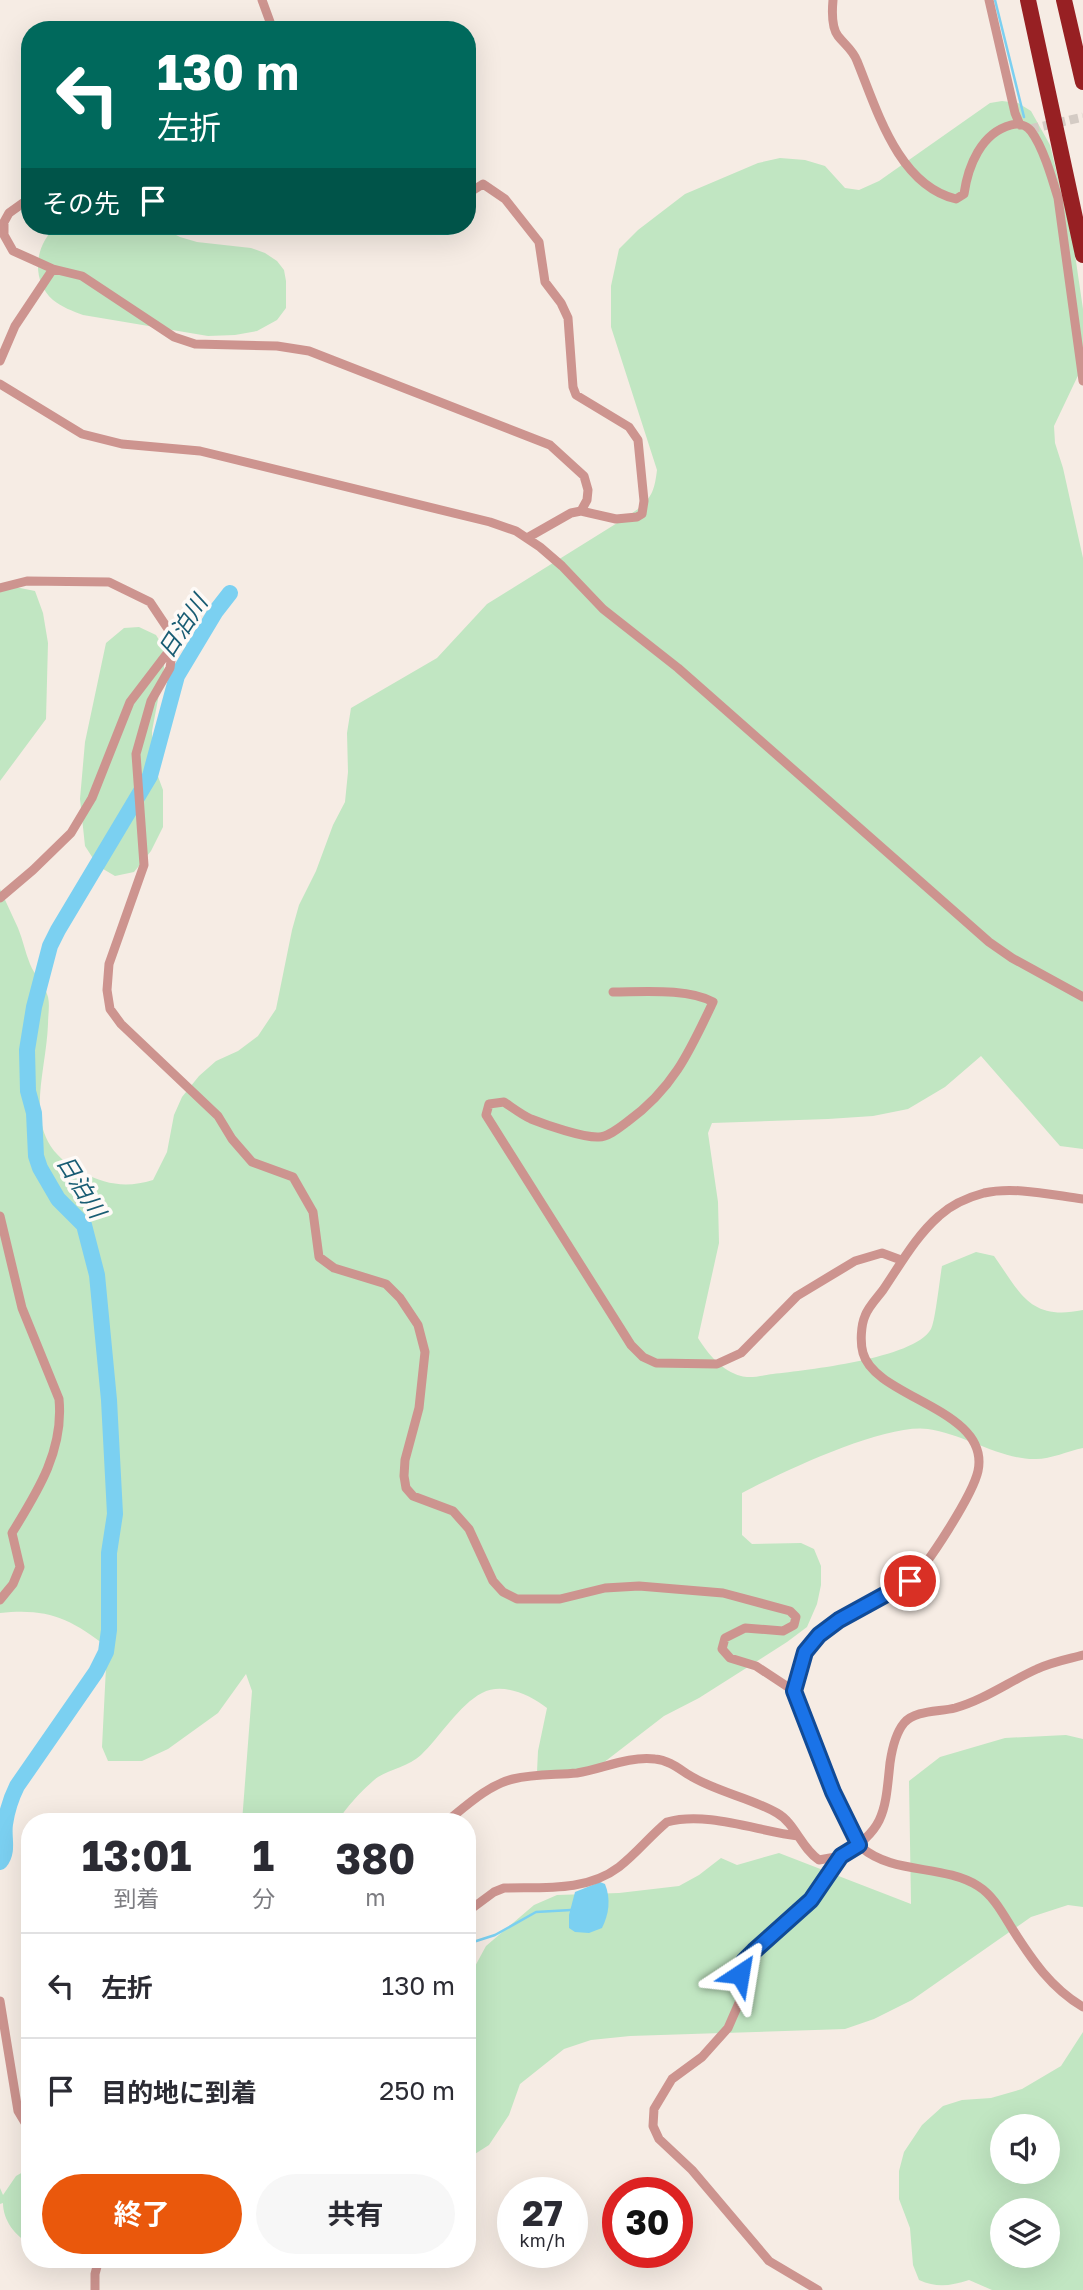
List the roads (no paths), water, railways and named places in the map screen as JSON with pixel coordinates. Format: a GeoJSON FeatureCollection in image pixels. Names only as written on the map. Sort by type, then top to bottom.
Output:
{"type":"FeatureCollection","features":[{"type":"Feature","properties":{"kind":"highway"},"geometry":{"type":"LineString","coordinates":[[1028,0],[1083,255]]}},
{"type":"Feature","properties":{"kind":"highway"},"geometry":{"type":"LineString","coordinates":[[1064,0],[1083,82]]}},
{"type":"Feature","properties":{"kind":"street"},"geometry":{"type":"LineString","coordinates":[[262,0],[270,21]]}},
{"type":"Feature","properties":{"kind":"street"},"geometry":{"type":"LineString","coordinates":[[833,0],[831,14],[836,35],[856,58],[877,116],[916,176],[925,185],[944,196],[956,199],[964,194],[974,158],[988,138],[999,128],[1017,123],[1030,129],[1050,170],[1058,198],[1083,380]]}},
{"type":"Feature","properties":{"kind":"street"},"geometry":{"type":"LineString","coordinates":[[989,0],[1020,125]]}},
{"type":"Feature","properties":{"kind":"street"},"geometry":{"type":"LineString","coordinates":[[476,188],[483,184],[505,199],[539,242],[545,282],[561,303],[568,318],[576,396],[629,427],[638,440],[644,501],[642,514],[616,519],[580,511],[571,513],[527,538]]}},
{"type":"Feature","properties":{"kind":"street"},"geometry":{"type":"LineString","coordinates":[[21,204],[9,213],[4,222],[4,235],[13,251],[53,269],[82,276],[174,337],[195,344],[276,346],[309,351],[550,445],[584,477],[588,490],[587,500],[580,511]]}},
{"type":"Feature","properties":{"kind":"street"},"geometry":{"type":"LineString","coordinates":[[0,360],[15,326],[53,269]]}},
{"type":"Feature","properties":{"kind":"street"},"geometry":{"type":"LineString","coordinates":[[0,384],[82,434],[122,444],[200,451],[490,522],[516,531],[562,566],[603,609],[678,668],[989,942],[1083,998]]}},
{"type":"Feature","properties":{"kind":"street"},"geometry":{"type":"LineString","coordinates":[[0,588],[27,581],[108,582],[150,602],[172,635],[170,668],[151,701],[136,754],[144,865],[109,964],[107,990],[110,1009],[121,1024],[218,1116],[232,1139],[252,1162],[293,1177],[313,1212],[319,1257],[334,1268],[386,1284],[400,1297],[418,1325],[425,1352],[419,1408],[405,1460],[406,1488],[413,1496],[453,1511],[469,1529],[493,1581],[503,1592],[517,1599],[559,1599],[605,1588],[639,1586],[723,1593],[790,1611],[796,1617],[794,1625],[783,1631],[745,1628],[725,1638],[722,1648],[730,1658],[756,1666],[794,1691],[833,1792],[859,1845],[880,1859],[962,1877],[981,1887],[993,1899],[1034,1964],[1057,1989],[1083,2007]]}},
{"type":"Feature","properties":{"kind":"street"},"geometry":{"type":"LineString","coordinates":[[0,898],[71,833],[92,798],[130,702],[173,646]]}},
{"type":"Feature","properties":{"kind":"street"},"geometry":{"type":"LineString","coordinates":[[613,992],[693,995],[713,1002],[689,1054],[670,1083],[631,1119],[600,1137],[571,1132],[529,1119],[504,1102],[489,1104],[486,1115],[631,1345],[643,1357],[656,1363],[717,1364],[741,1353],[797,1296],[855,1261],[882,1253],[901,1260]]}},
{"type":"Feature","properties":{"kind":"street"},"geometry":{"type":"LineString","coordinates":[[794,1691],[805,1652],[819,1635],[839,1620],[910,1581],[931,1555],[971,1492],[978,1470],[979,1454],[974,1439],[959,1424],[874,1370],[863,1353],[865,1316],[901,1260],[940,1215],[960,1202],[998,1191],[1083,1199]]}},
{"type":"Feature","properties":{"kind":"street"},"geometry":{"type":"LineString","coordinates":[[0,1216],[22,1308],[59,1399],[60,1415],[58,1440],[47,1473],[12,1533],[20,1567],[13,1584],[0,1600]]}},
{"type":"Feature","properties":{"kind":"street"},"geometry":{"type":"LineString","coordinates":[[458,1813],[486,1791],[511,1779],[578,1773],[608,1764],[656,1759],[670,1763],[696,1780],[778,1814],[810,1854],[819,1860],[841,1856],[859,1845],[876,1828],[885,1807],[892,1749],[905,1721],[916,1715],[975,1700],[1040,1667],[1083,1655]]}},
{"type":"Feature","properties":{"kind":"street"},"geometry":{"type":"LineString","coordinates":[[476,1905],[504,1888],[578,1885],[600,1877],[618,1868],[658,1829],[675,1820],[688,1818],[798,1836]]}},
{"type":"Feature","properties":{"kind":"street"},"geometry":{"type":"LineString","coordinates":[[818,2290],[769,2260],[692,2170],[659,2139],[653,2126],[654,2109],[672,2080],[702,2057],[728,2028],[741,1996],[740,1974],[744,1961],[811,1900],[841,1856]]}},
{"type":"Feature","properties":{"kind":"street"},"geometry":{"type":"LineString","coordinates":[[0,2001],[21,2116]]}},
{"type":"Feature","properties":{"kind":"street"},"geometry":{"type":"LineString","coordinates":[[96,2290],[97,2268]]}},
{"type":"Feature","properties":{"kind":"water"},"geometry":{"type":"Polygon","coordinates":[[[600,1882],[605,1884],[609,1901],[602,1928],[589,1933],[575,1932],[569,1928],[569,1915],[575,1892],[600,1882]]]}},
{"type":"Feature","properties":{"kind":"waterway"},"geometry":{"type":"LineString","coordinates":[[995,0],[1024,117]]}},
{"type":"Feature","properties":{"kind":"waterway","name":"日泊川"},"geometry":{"type":"LineString","coordinates":[[0,1862],[5,1849],[7,1814],[17,1786],[96,1672],[106,1652],[109,1630],[109,1553],[115,1514],[109,1400],[97,1275],[84,1225],[58,1199],[36,1156],[34,1113],[28,1091],[27,1050],[34,1007],[50,946],[58,930],[150,776],[177,676],[216,611],[230,593]]}},
{"type":"Feature","properties":{"kind":"waterway"},"geometry":{"type":"LineString","coordinates":[[476,1941],[495,1935],[536,1912],[571,1910]]}},
{"type":"Feature","properties":{"kind":"tunnel"},"geometry":{"type":"LineString","coordinates":[[1030,129],[1083,117]]}}]}
